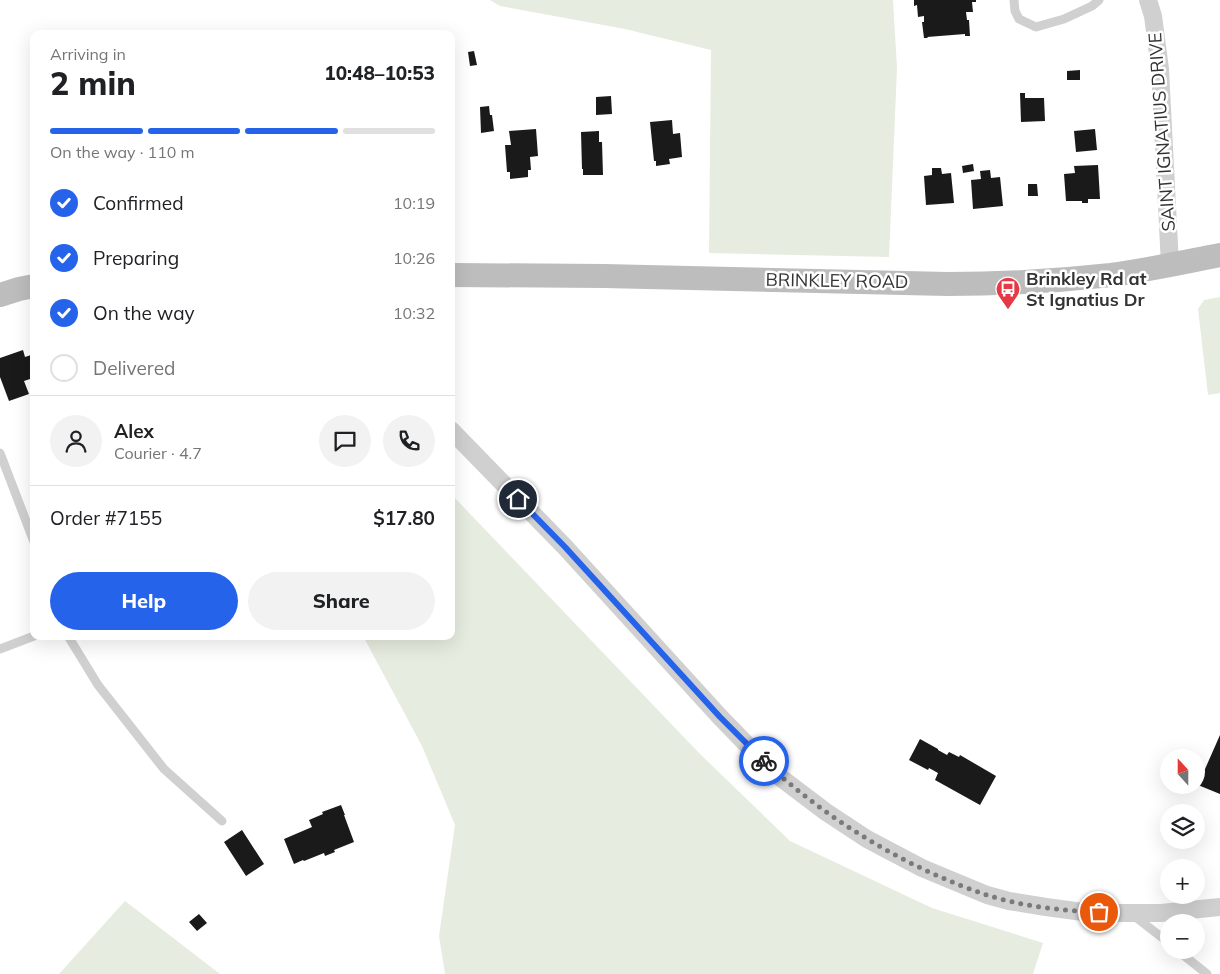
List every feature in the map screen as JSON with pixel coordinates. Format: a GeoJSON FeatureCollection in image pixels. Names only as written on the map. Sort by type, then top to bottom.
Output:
{"type":"FeatureCollection","features":[{"type":"Feature","properties":{"kind":"main road","name":"BRINKLEY ROAD"},"geometry":{"type":"LineString","coordinates":[[455,275],[604,276],[986,284],[1061,280],[1113,274],[1220,255]]}},
{"type":"Feature","properties":{"kind":"main road"},"geometry":{"type":"LineString","coordinates":[[0,295],[30,287]]}},
{"type":"Feature","properties":{"kind":"street","name":"SAINT IGNATIUS DRIVE"},"geometry":{"type":"LineString","coordinates":[[1148,0],[1154,16],[1160,69],[1170,265]]}},
{"type":"Feature","properties":{"kind":"street"},"geometry":{"type":"LineString","coordinates":[[455,434],[565,547],[757,755],[781,778],[826,812],[867,839],[922,868],[987,895],[1023,904],[1074,911],[1131,913],[1161,913],[1220,907]]}},
{"type":"Feature","properties":{"kind":"lane"},"geometry":{"type":"LineString","coordinates":[[1014,0],[1015,11],[1019,19],[1036,27],[1082,12],[1099,0]]}},
{"type":"Feature","properties":{"kind":"lane"},"geometry":{"type":"LineString","coordinates":[[0,453],[30,532]]}},
{"type":"Feature","properties":{"kind":"lane"},"geometry":{"type":"LineString","coordinates":[[0,649],[30,638]]}},
{"type":"Feature","properties":{"kind":"lane"},"geometry":{"type":"LineString","coordinates":[[70,640],[98,685],[164,769],[222,821]]}},
{"type":"Feature","properties":{"kind":"lane"},"geometry":{"type":"LineString","coordinates":[[1131,913],[1160,936]]}},
{"type":"Feature","properties":{"kind":"lane"},"geometry":{"type":"LineString","coordinates":[[1188,959],[1207,974]]}},
{"type":"Feature","properties":{"kind":"shaded area"},"geometry":{"type":"Polygon","coordinates":[[[490,0],[893,0],[897,68],[889,257],[709,253],[711,50],[625,29],[500,6],[490,0]]]}},
{"type":"Feature","properties":{"kind":"shaded area"},"geometry":{"type":"Polygon","coordinates":[[[1220,297],[1220,393],[1208,395],[1198,309],[1204,300],[1220,297]]]}},
{"type":"Feature","properties":{"kind":"shaded area"},"geometry":{"type":"Polygon","coordinates":[[[455,498],[700,754],[790,841],[932,908],[1043,943],[1033,974],[445,974],[439,936],[455,825],[422,746],[365,640],[455,640],[455,498]]]}},
{"type":"Feature","properties":{"kind":"shaded area"},"geometry":{"type":"Polygon","coordinates":[[[125,901],[220,974],[59,974],[125,901]]]}},
{"type":"Feature","properties":{"kind":"building"},"geometry":{"type":"Polygon","coordinates":[[[914,0],[976,0],[976,2],[972,2],[973,12],[966,12],[967,20],[969,20],[970,36],[965,36],[965,34],[924,38],[922,22],[924,22],[924,16],[918,17],[917,5],[914,6],[914,0]]]}},
{"type":"Feature","properties":{"kind":"building"},"geometry":{"type":"Polygon","coordinates":[[[474,51],[477,65],[470,66],[468,52],[474,51]]]}},
{"type":"Feature","properties":{"kind":"building"},"geometry":{"type":"Polygon","coordinates":[[[1080,70],[1080,80],[1067,80],[1067,71],[1080,70]]]}},
{"type":"Feature","properties":{"kind":"building"},"geometry":{"type":"Polygon","coordinates":[[[1020,93],[1025,93],[1025,98],[1044,98],[1045,121],[1021,122],[1020,93]]]}},
{"type":"Feature","properties":{"kind":"building"},"geometry":{"type":"Polygon","coordinates":[[[611,96],[612,114],[596,115],[596,97],[611,96]]]}},
{"type":"Feature","properties":{"kind":"building"},"geometry":{"type":"Polygon","coordinates":[[[489,106],[494,131],[481,133],[480,107],[489,106]]]}},
{"type":"Feature","properties":{"kind":"building"},"geometry":{"type":"Polygon","coordinates":[[[672,120],[673,134],[680,133],[682,157],[669,159],[670,164],[656,166],[650,122],[672,120]]]}},
{"type":"Feature","properties":{"kind":"building"},"geometry":{"type":"Polygon","coordinates":[[[536,129],[538,156],[530,157],[531,170],[528,170],[528,177],[510,179],[510,172],[507,172],[505,145],[511,145],[509,131],[536,129]]]}},
{"type":"Feature","properties":{"kind":"building"},"geometry":{"type":"Polygon","coordinates":[[[1095,129],[1097,150],[1076,152],[1074,131],[1095,129]]]}},
{"type":"Feature","properties":{"kind":"building"},"geometry":{"type":"Polygon","coordinates":[[[599,131],[599,142],[602,142],[603,175],[583,175],[581,132],[599,131]]]}},
{"type":"Feature","properties":{"kind":"building"},"geometry":{"type":"Polygon","coordinates":[[[973,164],[974,171],[963,173],[962,166],[973,164]]]}},
{"type":"Feature","properties":{"kind":"building"},"geometry":{"type":"Polygon","coordinates":[[[1098,165],[1100,199],[1088,199],[1088,203],[1066,201],[1064,174],[1075,173],[1074,166],[1098,165]]]}},
{"type":"Feature","properties":{"kind":"building"},"geometry":{"type":"Polygon","coordinates":[[[932,168],[941,168],[942,174],[951,173],[954,203],[926,205],[924,176],[932,175],[932,168]]]}},
{"type":"Feature","properties":{"kind":"building"},"geometry":{"type":"Polygon","coordinates":[[[990,170],[991,178],[1000,177],[1003,206],[973,209],[971,180],[981,179],[980,171],[990,170]]]}},
{"type":"Feature","properties":{"kind":"building"},"geometry":{"type":"Polygon","coordinates":[[[1028,184],[1037,184],[1038,196],[1028,196],[1028,184]]]}},
{"type":"Feature","properties":{"kind":"building"},"geometry":{"type":"Polygon","coordinates":[[[23,350],[25,357],[30,355],[30,379],[24,381],[29,394],[9,401],[0,377],[0,358],[23,350]]]}},
{"type":"Feature","properties":{"kind":"building"},"geometry":{"type":"Polygon","coordinates":[[[1220,735],[1220,794],[1205,788],[1205,769],[1220,735]]]}},
{"type":"Feature","properties":{"kind":"building"},"geometry":{"type":"Polygon","coordinates":[[[920,739],[947,755],[949,752],[959,757],[960,755],[996,776],[980,805],[935,780],[938,773],[909,760],[920,739]]]}},
{"type":"Feature","properties":{"kind":"building"},"geometry":{"type":"Polygon","coordinates":[[[341,805],[354,842],[325,856],[324,853],[294,864],[284,839],[312,827],[309,820],[323,814],[322,812],[341,805]]]}},
{"type":"Feature","properties":{"kind":"building"},"geometry":{"type":"Polygon","coordinates":[[[242,830],[264,864],[246,876],[224,842],[242,830]]]}},
{"type":"Feature","properties":{"kind":"building"},"geometry":{"type":"Polygon","coordinates":[[[199,914],[207,923],[197,931],[189,922],[199,914]]]}},
{"type":"Feature","properties":{"kind":"way so far"},"geometry":{"type":"LineString","coordinates":[[764,761],[781,778],[826,812],[867,839],[922,868],[987,895],[1009,901],[1083,912],[1099,912]]}},
{"type":"Feature","properties":{"kind":"place","name":"Brinkley Rd at St Ignatius Dr"},"geometry":{"type":"Point","coordinates":[1008,310]}},
{"type":"Feature","properties":{"kind":"route"},"geometry":{"type":"LineString","coordinates":[[518,499],[565,547],[720,717],[764,761]]}}]}
